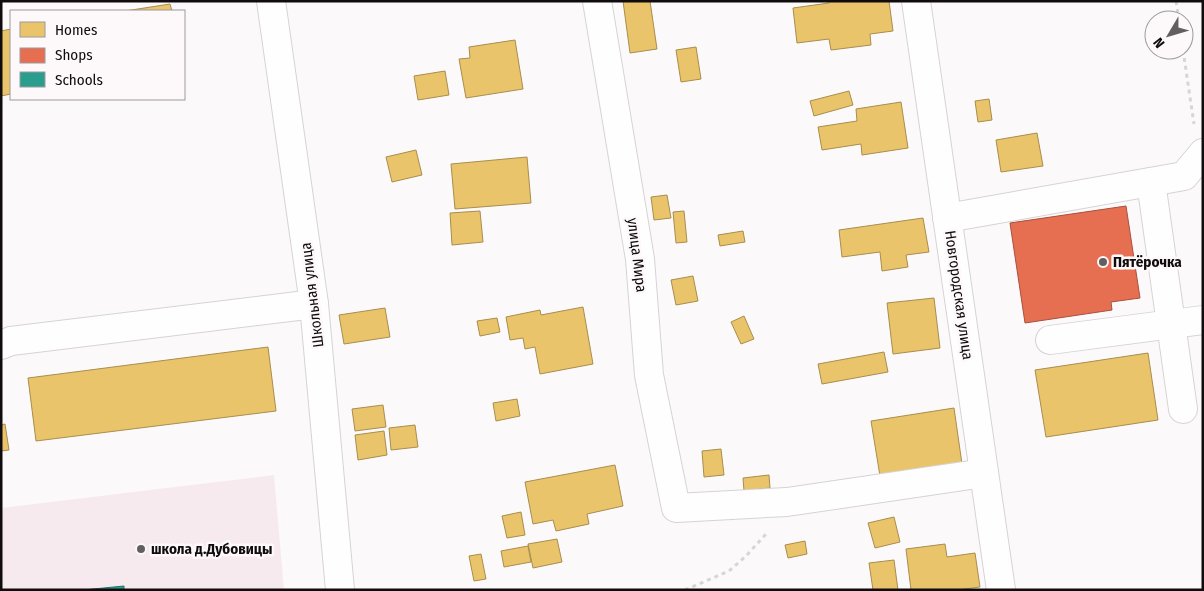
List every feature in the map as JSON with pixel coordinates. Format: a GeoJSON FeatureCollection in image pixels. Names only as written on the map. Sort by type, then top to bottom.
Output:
{"type":"FeatureCollection","features":[{"type":"Feature","properties":{"kind":"street","name":"Школьная улица"},"geometry":{"type":"LineString","coordinates":[[271,1],[314,304],[340,590]]}},
{"type":"Feature","properties":{"kind":"street","name":"улица Мира"},"geometry":{"type":"LineString","coordinates":[[597,1],[640,259],[649,374],[676,508],[787,502],[984,473]]}},
{"type":"Feature","properties":{"kind":"street","name":"Новгородская улица"},"geometry":{"type":"LineString","coordinates":[[916,1],[1001,590]]}},
{"type":"Feature","properties":{"kind":"street"},"geometry":{"type":"LineString","coordinates":[[948,218],[1184,176],[1201,155]]}},
{"type":"Feature","properties":{"kind":"street"},"geometry":{"type":"LineString","coordinates":[[1152,182],[1183,408]]}},
{"type":"Feature","properties":{"kind":"street"},"geometry":{"type":"LineString","coordinates":[[1,345],[11,341],[314,304]]}},
{"type":"Feature","properties":{"kind":"street"},"geometry":{"type":"LineString","coordinates":[[1050,340],[1203,320]]}},
{"type":"Feature","properties":{"kind":"path"},"geometry":{"type":"LineString","coordinates":[[1185,60],[1201,155]]}},
{"type":"Feature","properties":{"kind":"path"},"geometry":{"type":"LineString","coordinates":[[685,590],[728,571],[746,556],[769,530]]}},
{"type":"Feature","properties":{"kind":"shaded area","name":"школа д.Дубовицы"},"geometry":{"type":"Polygon","coordinates":[[[274,475],[284,590],[1,590],[1,508],[274,475]]]}},
{"type":"Feature","properties":{"kind":"building: Homes"},"geometry":{"type":"Polygon","coordinates":[[[623,1],[650,1],[657,49],[630,53],[623,1]]]}},
{"type":"Feature","properties":{"kind":"building: Homes"},"geometry":{"type":"Polygon","coordinates":[[[829,1],[889,1],[893,31],[870,34],[871,45],[831,50],[829,39],[797,43],[793,8],[829,3],[829,1]]]}},
{"type":"Feature","properties":{"kind":"building: Homes"},"geometry":{"type":"Polygon","coordinates":[[[170,4],[172,10],[131,10],[170,4]]]}},
{"type":"Feature","properties":{"kind":"building: Homes"},"geometry":{"type":"Polygon","coordinates":[[[10,29],[10,94],[1,96],[1,31],[10,29]]]}},
{"type":"Feature","properties":{"kind":"building: Homes"},"geometry":{"type":"Polygon","coordinates":[[[515,40],[523,89],[466,98],[459,59],[470,58],[469,47],[515,40]]]}},
{"type":"Feature","properties":{"kind":"building: Homes"},"geometry":{"type":"Polygon","coordinates":[[[696,47],[701,79],[681,82],[676,50],[696,47]]]}},
{"type":"Feature","properties":{"kind":"building: Homes"},"geometry":{"type":"Polygon","coordinates":[[[445,71],[449,95],[418,100],[414,76],[445,71]]]}},
{"type":"Feature","properties":{"kind":"building: Homes"},"geometry":{"type":"Polygon","coordinates":[[[849,91],[853,105],[814,116],[810,101],[849,91]]]}},
{"type":"Feature","properties":{"kind":"building: Homes"},"geometry":{"type":"Polygon","coordinates":[[[989,99],[992,120],[978,122],[975,101],[989,99]]]}},
{"type":"Feature","properties":{"kind":"building: Homes"},"geometry":{"type":"Polygon","coordinates":[[[901,102],[908,148],[862,155],[861,144],[822,150],[818,127],[857,121],[856,109],[901,102]]]}},
{"type":"Feature","properties":{"kind":"building: Homes"},"geometry":{"type":"Polygon","coordinates":[[[1037,133],[1043,166],[1001,172],[996,140],[1037,133]]]}},
{"type":"Feature","properties":{"kind":"building: Homes"},"geometry":{"type":"Polygon","coordinates":[[[416,150],[422,175],[392,182],[386,157],[416,150]]]}},
{"type":"Feature","properties":{"kind":"building: Homes"},"geometry":{"type":"Polygon","coordinates":[[[527,157],[531,203],[455,209],[451,164],[527,157]]]}},
{"type":"Feature","properties":{"kind":"building: Homes"},"geometry":{"type":"Polygon","coordinates":[[[667,195],[671,218],[654,220],[651,197],[667,195]]]}},
{"type":"Feature","properties":{"kind":"building: Homes"},"geometry":{"type":"Polygon","coordinates":[[[480,211],[483,242],[452,245],[450,213],[480,211]]]}},
{"type":"Feature","properties":{"kind":"building: Homes"},"geometry":{"type":"Polygon","coordinates":[[[684,211],[687,242],[676,243],[673,212],[684,211]]]}},
{"type":"Feature","properties":{"kind":"building: Homes"},"geometry":{"type":"Polygon","coordinates":[[[923,218],[929,252],[906,255],[908,267],[882,271],[880,252],[842,257],[839,230],[923,218]]]}},
{"type":"Feature","properties":{"kind":"building: Homes"},"geometry":{"type":"Polygon","coordinates":[[[743,231],[745,242],[720,246],[718,235],[743,231]]]}},
{"type":"Feature","properties":{"kind":"building: Homes"},"geometry":{"type":"Polygon","coordinates":[[[693,276],[698,301],[676,305],[671,280],[693,276]]]}},
{"type":"Feature","properties":{"kind":"building: Homes"},"geometry":{"type":"Polygon","coordinates":[[[934,298],[940,348],[893,354],[887,303],[934,298]]]}},
{"type":"Feature","properties":{"kind":"building: Homes"},"geometry":{"type":"Polygon","coordinates":[[[583,307],[593,364],[540,374],[535,347],[525,349],[523,338],[510,340],[506,317],[540,310],[541,315],[583,307]]]}},
{"type":"Feature","properties":{"kind":"building: Homes"},"geometry":{"type":"Polygon","coordinates":[[[385,308],[390,337],[344,344],[339,315],[385,308]]]}},
{"type":"Feature","properties":{"kind":"building: Homes"},"geometry":{"type":"Polygon","coordinates":[[[744,316],[754,339],[741,344],[731,322],[744,316]]]}},
{"type":"Feature","properties":{"kind":"building: Homes"},"geometry":{"type":"Polygon","coordinates":[[[497,318],[500,332],[480,336],[477,321],[497,318]]]}},
{"type":"Feature","properties":{"kind":"building: Homes"},"geometry":{"type":"Polygon","coordinates":[[[268,347],[276,411],[36,441],[28,378],[268,347]]]}},
{"type":"Feature","properties":{"kind":"building: Homes"},"geometry":{"type":"Polygon","coordinates":[[[884,352],[888,372],[822,384],[818,364],[884,352]]]}},
{"type":"Feature","properties":{"kind":"building: Homes"},"geometry":{"type":"Polygon","coordinates":[[[1148,353],[1158,420],[1046,437],[1035,370],[1148,353]]]}},
{"type":"Feature","properties":{"kind":"building: Homes"},"geometry":{"type":"Polygon","coordinates":[[[517,399],[520,416],[496,421],[493,403],[517,399]]]}},
{"type":"Feature","properties":{"kind":"building: Homes"},"geometry":{"type":"Polygon","coordinates":[[[383,405],[386,427],[355,431],[352,409],[383,405]]]}},
{"type":"Feature","properties":{"kind":"building: Homes"},"geometry":{"type":"Polygon","coordinates":[[[954,408],[962,464],[880,476],[871,421],[954,408]]]}},
{"type":"Feature","properties":{"kind":"building: Homes"},"geometry":{"type":"Polygon","coordinates":[[[5,424],[9,450],[1,451],[1,425],[5,424]]]}},
{"type":"Feature","properties":{"kind":"building: Homes"},"geometry":{"type":"Polygon","coordinates":[[[415,425],[418,447],[391,450],[389,428],[415,425]]]}},
{"type":"Feature","properties":{"kind":"building: Homes"},"geometry":{"type":"Polygon","coordinates":[[[384,431],[387,455],[358,460],[355,435],[384,431]]]}},
{"type":"Feature","properties":{"kind":"building: Homes"},"geometry":{"type":"Polygon","coordinates":[[[721,449],[724,475],[704,477],[702,451],[721,449]]]}},
{"type":"Feature","properties":{"kind":"building: Homes"},"geometry":{"type":"Polygon","coordinates":[[[615,465],[623,506],[587,514],[589,524],[556,531],[553,520],[533,524],[525,482],[615,465]]]}},
{"type":"Feature","properties":{"kind":"building: Homes"},"geometry":{"type":"Polygon","coordinates":[[[769,475],[770,488],[744,491],[743,478],[769,475]]]}},
{"type":"Feature","properties":{"kind":"building: Homes"},"geometry":{"type":"Polygon","coordinates":[[[521,512],[525,535],[507,538],[502,516],[521,512]]]}},
{"type":"Feature","properties":{"kind":"building: Homes"},"geometry":{"type":"Polygon","coordinates":[[[894,517],[900,542],[875,548],[868,523],[894,517]]]}},
{"type":"Feature","properties":{"kind":"building: Homes"},"geometry":{"type":"Polygon","coordinates":[[[557,539],[562,562],[533,568],[528,544],[557,539]]]}},
{"type":"Feature","properties":{"kind":"building: Homes"},"geometry":{"type":"Polygon","coordinates":[[[805,541],[807,554],[788,558],[785,545],[805,541]]]}},
{"type":"Feature","properties":{"kind":"building: Homes"},"geometry":{"type":"Polygon","coordinates":[[[945,544],[947,557],[975,553],[980,587],[957,590],[911,590],[906,549],[945,544]]]}},
{"type":"Feature","properties":{"kind":"building: Homes"},"geometry":{"type":"Polygon","coordinates":[[[528,546],[531,562],[504,567],[501,551],[528,546]]]}},
{"type":"Feature","properties":{"kind":"building: Homes"},"geometry":{"type":"Polygon","coordinates":[[[481,554],[486,579],[474,581],[469,556],[481,554]]]}},
{"type":"Feature","properties":{"kind":"building: Homes"},"geometry":{"type":"Polygon","coordinates":[[[894,560],[898,590],[873,590],[869,563],[894,560]]]}},
{"type":"Feature","properties":{"kind":"building: Shops"},"geometry":{"type":"Polygon","coordinates":[[[1126,206],[1140,298],[1111,302],[1112,310],[1025,323],[1010,223],[1126,206]]]}},
{"type":"Feature","properties":{"kind":"building: Schools"},"geometry":{"type":"Polygon","coordinates":[[[124,586],[124,590],[83,590],[124,586]]]}},
{"type":"Feature","properties":{"kind":"place","name":"Пятёрочка"},"geometry":{"type":"Point","coordinates":[1103,262]}},
{"type":"Feature","properties":{"kind":"place","name":"школа д.Дубовицы"},"geometry":{"type":"Point","coordinates":[141,549]}}]}
